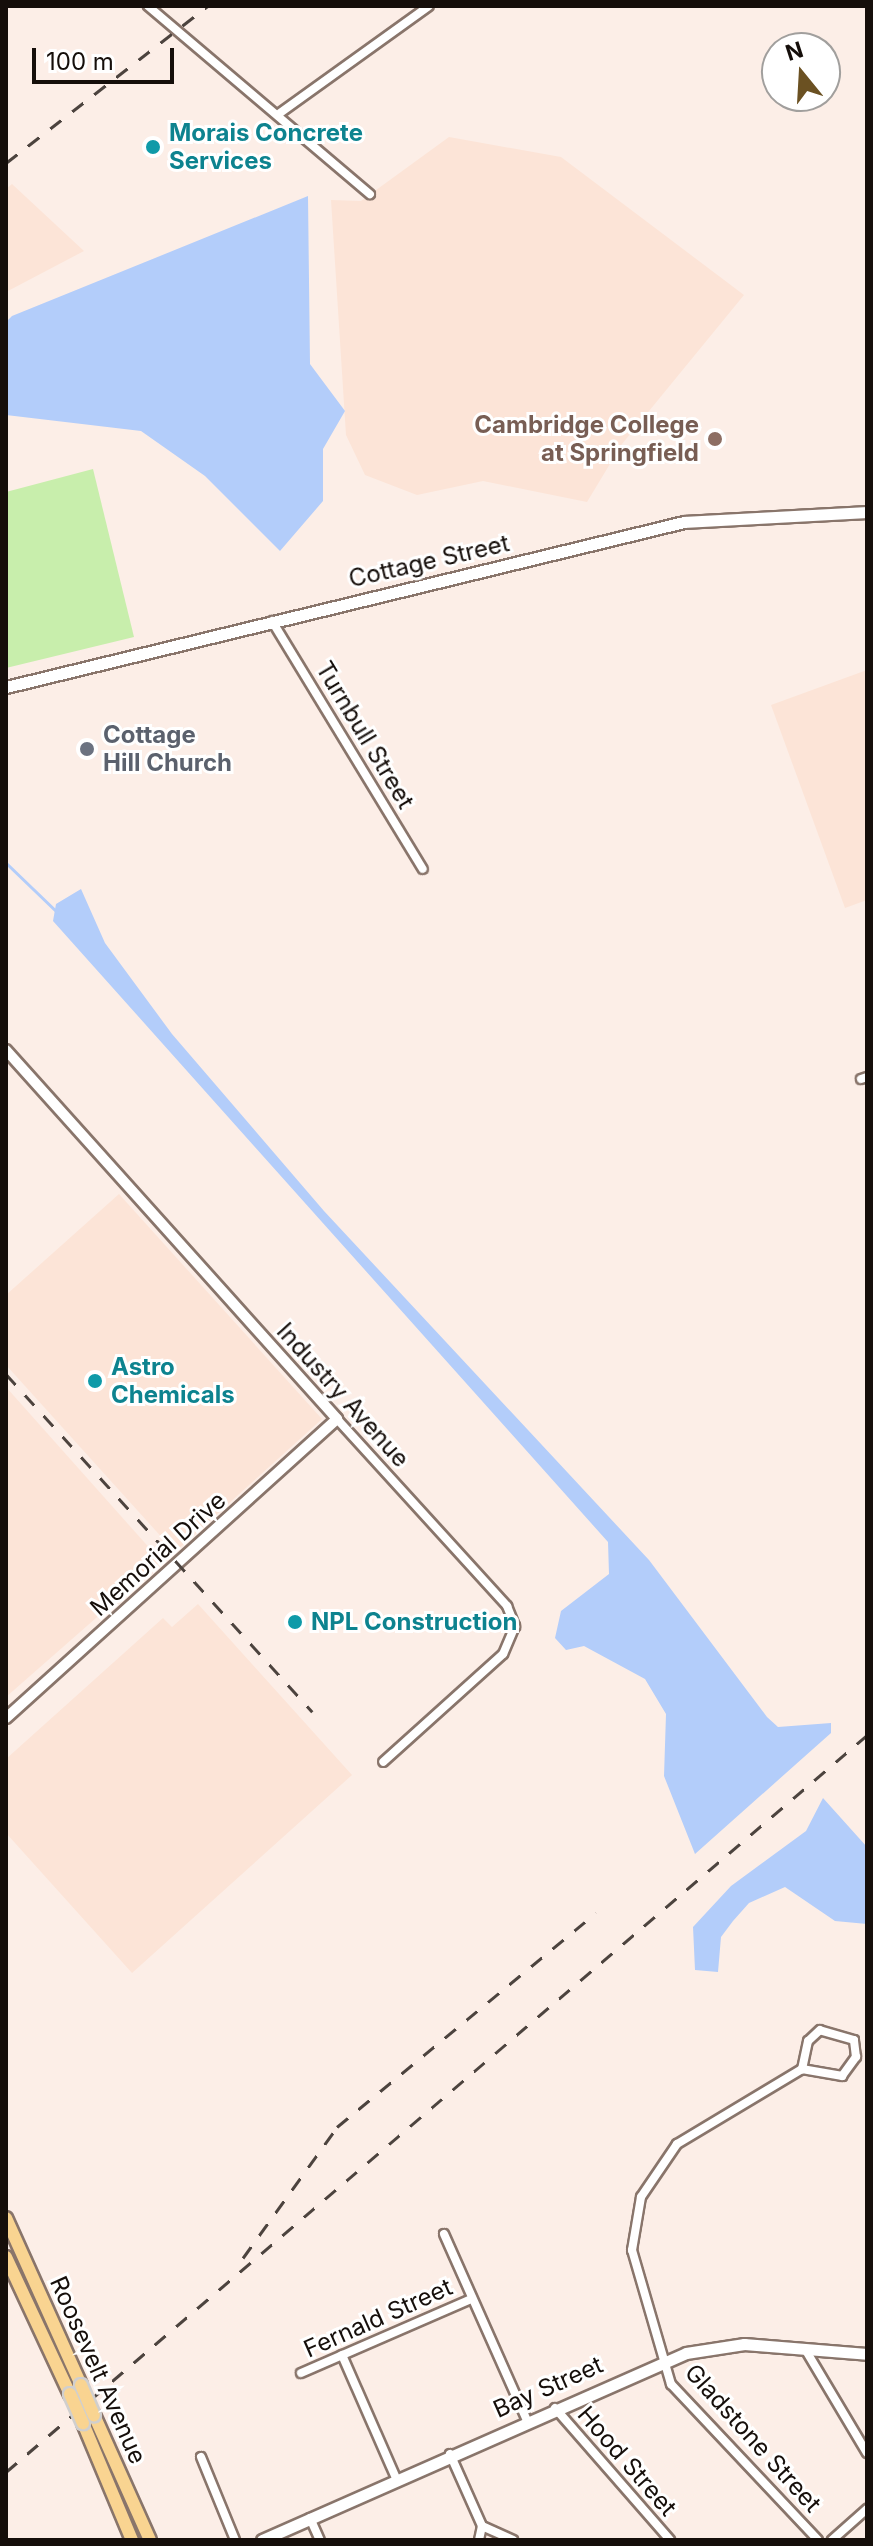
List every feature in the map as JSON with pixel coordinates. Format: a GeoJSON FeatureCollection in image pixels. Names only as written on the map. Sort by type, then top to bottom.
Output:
{"type":"FeatureCollection","features":[{"type":"Feature","properties":{"kind":"main road","name":"Cottage Street"},"geometry":{"type":"LineString","coordinates":[[6,687],[684,522],[867,512]]}},
{"type":"Feature","properties":{"kind":"main road","name":"Roosevelt Avenue"},"geometry":{"type":"LineString","coordinates":[[6,2218],[150,2540]]}},
{"type":"Feature","properties":{"kind":"main road","name":"Roosevelt Avenue"},"geometry":{"type":"LineString","coordinates":[[6,2257],[83,2423],[132,2540]]}},
{"type":"Feature","properties":{"kind":"main road","name":"Bay Street"},"geometry":{"type":"LineString","coordinates":[[262,2540],[661,2361],[718,2345],[867,2354]]}},
{"type":"Feature","properties":{"kind":"street"},"geometry":{"type":"LineString","coordinates":[[148,6],[280,113],[370,194]]}},
{"type":"Feature","properties":{"kind":"street"},"geometry":{"type":"LineString","coordinates":[[280,113],[429,6]]}},
{"type":"Feature","properties":{"kind":"street","name":"Turnbull Street"},"geometry":{"type":"LineString","coordinates":[[272,621],[423,869]]}},
{"type":"Feature","properties":{"kind":"street","name":"Industry Avenue"},"geometry":{"type":"LineString","coordinates":[[6,1050],[507,1606],[515,1626],[503,1654],[383,1762]]}},
{"type":"Feature","properties":{"kind":"street","name":"Memorial Drive"},"geometry":{"type":"LineString","coordinates":[[6,1718],[337,1419]]}},
{"type":"Feature","properties":{"kind":"street"},"geometry":{"type":"LineString","coordinates":[[820,2030],[854,2040],[856,2057],[842,2076],[802,2069],[808,2041],[820,2030]]}},
{"type":"Feature","properties":{"kind":"street","name":"Gladstone Street"},"geometry":{"type":"LineString","coordinates":[[802,2069],[677,2144],[649,2178],[632,2250],[661,2361],[671,2384],[818,2540]]}},
{"type":"Feature","properties":{"kind":"street"},"geometry":{"type":"LineString","coordinates":[[444,2234],[527,2420]]}},
{"type":"Feature","properties":{"kind":"street","name":"Fernald Street"},"geometry":{"type":"LineString","coordinates":[[301,2373],[471,2299]]}},
{"type":"Feature","properties":{"kind":"street"},"geometry":{"type":"LineString","coordinates":[[805,2349],[867,2453]]}},
{"type":"Feature","properties":{"kind":"street"},"geometry":{"type":"LineString","coordinates":[[342,2355],[396,2478]]}},
{"type":"Feature","properties":{"kind":"street","name":"Hood Street"},"geometry":{"type":"LineString","coordinates":[[555,2408],[670,2540]]}},
{"type":"Feature","properties":{"kind":"street"},"geometry":{"type":"LineString","coordinates":[[450,2454],[482,2526],[479,2540]]}},
{"type":"Feature","properties":{"kind":"street"},"geometry":{"type":"LineString","coordinates":[[201,2457],[235,2540]]}},
{"type":"Feature","properties":{"kind":"street"},"geometry":{"type":"LineString","coordinates":[[832,2540],[867,2509]]}},
{"type":"Feature","properties":{"kind":"street"},"geometry":{"type":"LineString","coordinates":[[310,2518],[320,2540]]}},
{"type":"Feature","properties":{"kind":"street"},"geometry":{"type":"LineString","coordinates":[[482,2526],[513,2540]]}},
{"type":"Feature","properties":{"kind":"shaded area"},"geometry":{"type":"Polygon","coordinates":[[[449,137],[561,157],[744,295],[622,444],[587,502],[483,481],[417,495],[365,475],[346,435],[331,200],[361,201],[449,137]]]}},
{"type":"Feature","properties":{"kind":"shaded area"},"geometry":{"type":"Polygon","coordinates":[[[12,184],[84,251],[6,292],[6,189],[12,184]]]}},
{"type":"Feature","properties":{"kind":"shaded area"},"geometry":{"type":"Polygon","coordinates":[[[867,670],[867,900],[845,908],[771,705],[867,670]]]}},
{"type":"Feature","properties":{"kind":"shaded area"},"geometry":{"type":"Polygon","coordinates":[[[119,1194],[322,1419],[175,1552],[6,1365],[6,1295],[119,1194]]]}},
{"type":"Feature","properties":{"kind":"shaded area"},"geometry":{"type":"Polygon","coordinates":[[[6,1387],[161,1561],[6,1697],[6,1387]]]}},
{"type":"Feature","properties":{"kind":"shaded area"},"geometry":{"type":"Polygon","coordinates":[[[198,1604],[352,1775],[132,1973],[6,1833],[6,1759],[163,1618],[172,1627],[198,1604]]]}},
{"type":"Feature","properties":{"kind":"green space"},"geometry":{"type":"Polygon","coordinates":[[[93,469],[134,637],[6,668],[6,492],[93,469]]]}},
{"type":"Feature","properties":{"kind":"water"},"geometry":{"type":"Polygon","coordinates":[[[308,196],[310,364],[345,411],[323,449],[323,501],[280,551],[205,476],[141,431],[6,415],[6,322],[12,316],[308,196]]]}},
{"type":"Feature","properties":{"kind":"water"},"geometry":{"type":"Polygon","coordinates":[[[81,889],[105,943],[172,1034],[324,1211],[649,1560],[767,1717],[778,1727],[831,1723],[831,1733],[695,1854],[664,1776],[666,1714],[645,1679],[584,1646],[566,1650],[555,1638],[561,1611],[609,1574],[608,1542],[53,921],[56,904],[81,889]]]}},
{"type":"Feature","properties":{"kind":"water"},"geometry":{"type":"Polygon","coordinates":[[[823,1798],[867,1847],[867,1924],[835,1921],[785,1887],[749,1903],[733,1921],[721,1937],[718,1972],[695,1970],[693,1927],[731,1886],[806,1831],[823,1798]]]}},
{"type":"Feature","properties":{"kind":"waterway"},"geometry":{"type":"LineString","coordinates":[[6,863],[57,912]]}},
{"type":"Feature","properties":{"kind":"railway"},"geometry":{"type":"LineString","coordinates":[[6,163],[208,6]]}},
{"type":"Feature","properties":{"kind":"railway"},"geometry":{"type":"LineString","coordinates":[[6,1374],[312,1712]]}},
{"type":"Feature","properties":{"kind":"railway"},"geometry":{"type":"LineString","coordinates":[[6,2472],[867,1735]]}},
{"type":"Feature","properties":{"kind":"railway"},"geometry":{"type":"LineString","coordinates":[[243,2258],[337,2127],[596,1913]]}},
{"type":"Feature","properties":{"kind":"place","name":"Morais Concrete Services"},"geometry":{"type":"Point","coordinates":[153,147]}},
{"type":"Feature","properties":{"kind":"place","name":"Cambridge College at Springfield"},"geometry":{"type":"Point","coordinates":[715,439]}},
{"type":"Feature","properties":{"kind":"place","name":"Cottage Hill Church"},"geometry":{"type":"Point","coordinates":[87,749]}},
{"type":"Feature","properties":{"kind":"place","name":"Astro Chemicals"},"geometry":{"type":"Point","coordinates":[95,1381]}},
{"type":"Feature","properties":{"kind":"place","name":"NPL Construction"},"geometry":{"type":"Point","coordinates":[295,1622]}}]}
